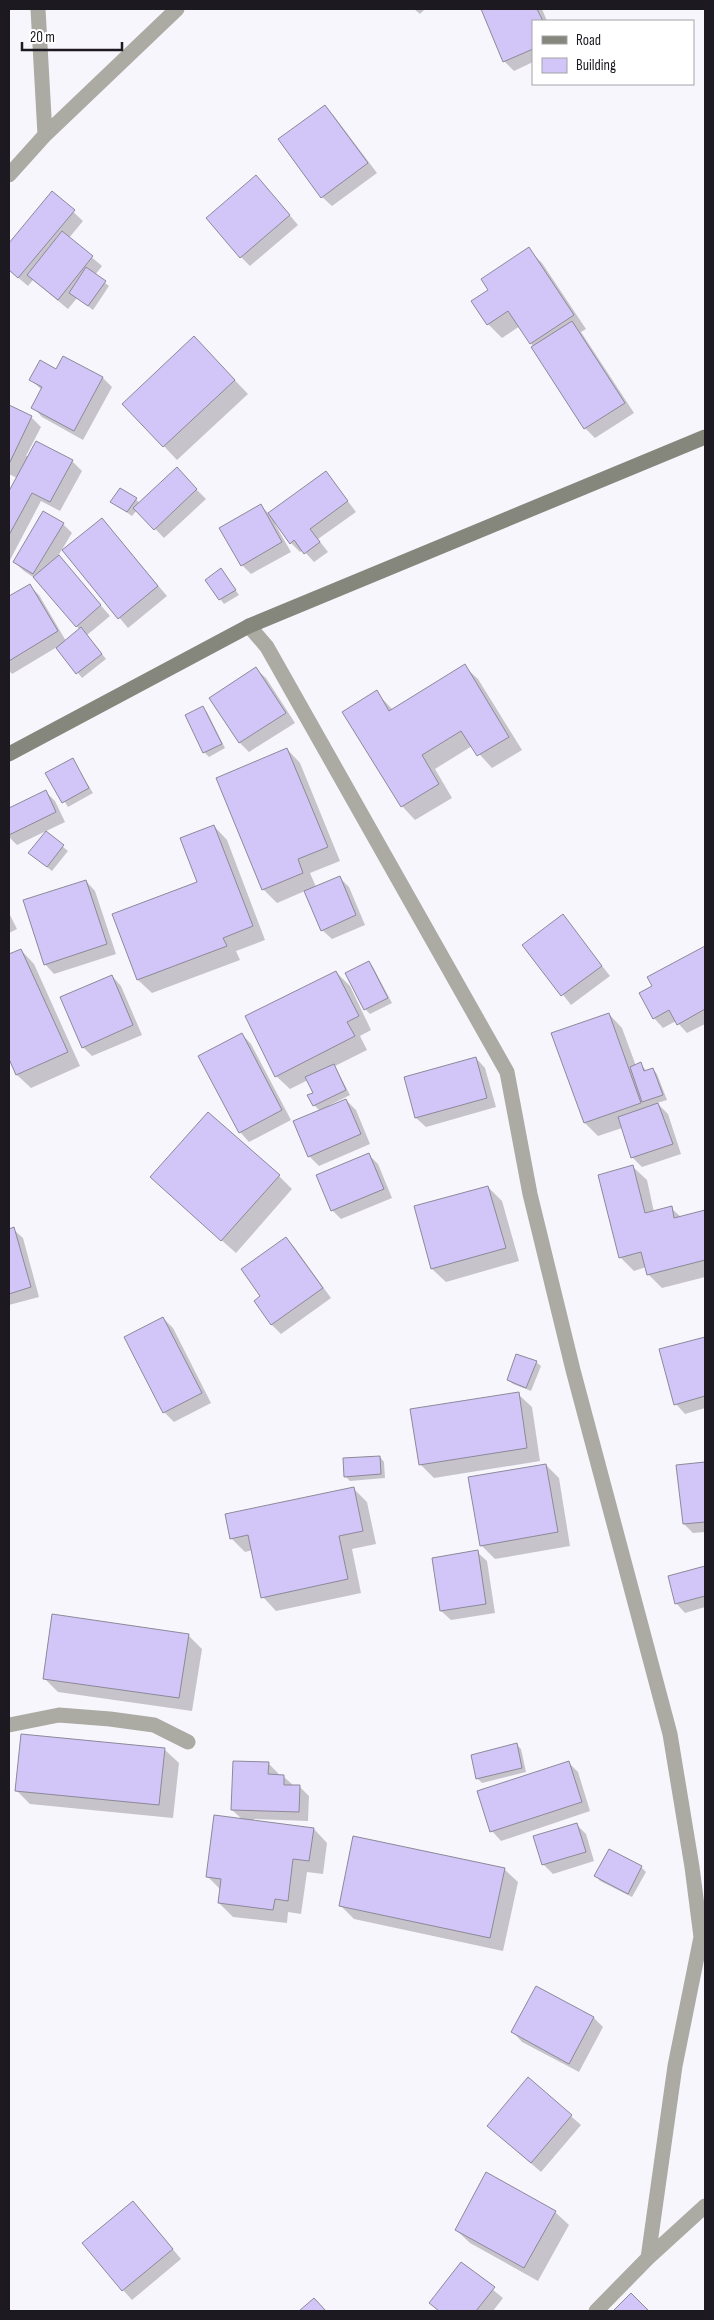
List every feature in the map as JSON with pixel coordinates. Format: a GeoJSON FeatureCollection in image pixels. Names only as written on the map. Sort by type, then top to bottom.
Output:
{"type":"FeatureCollection","features":[{"type":"Feature","properties":{"kind":"street"},"geometry":{"type":"LineString","coordinates":[[38,9],[45,135]]}},
{"type":"Feature","properties":{"kind":"street"},"geometry":{"type":"LineString","coordinates":[[9,175],[45,135],[177,9]]}},
{"type":"Feature","properties":{"kind":"street"},"geometry":{"type":"LineString","coordinates":[[9,754],[249,626],[705,437]]}},
{"type":"Feature","properties":{"kind":"street"},"geometry":{"type":"LineString","coordinates":[[249,626],[268,647],[507,1072],[530,1194],[559,1314],[670,1734],[692,1867],[701,1937],[675,2066],[648,2258]]}},
{"type":"Feature","properties":{"kind":"street"},"geometry":{"type":"LineString","coordinates":[[9,1725],[59,1715],[110,1719],[154,1726],[188,1742]]}},
{"type":"Feature","properties":{"kind":"street"},"geometry":{"type":"LineString","coordinates":[[596,2311],[648,2258],[705,2206]]}},
{"type":"Feature","properties":{"kind":"building"},"geometry":{"type":"Polygon","coordinates":[[[481,9],[537,9],[542,20],[532,20],[532,49],[503,62],[481,9]]]}},
{"type":"Feature","properties":{"kind":"building"},"geometry":{"type":"Polygon","coordinates":[[[325,105],[368,163],[321,198],[278,139],[325,105]]]}},
{"type":"Feature","properties":{"kind":"building"},"geometry":{"type":"Polygon","coordinates":[[[256,175],[290,215],[240,258],[206,218],[256,175]]]}},
{"type":"Feature","properties":{"kind":"building"},"geometry":{"type":"Polygon","coordinates":[[[52,191],[75,210],[18,278],[9,270],[9,243],[52,191]]]}},
{"type":"Feature","properties":{"kind":"building"},"geometry":{"type":"Polygon","coordinates":[[[62,231],[93,256],[58,300],[27,275],[62,231]]]}},
{"type":"Feature","properties":{"kind":"building"},"geometry":{"type":"Polygon","coordinates":[[[529,247],[574,315],[530,344],[508,311],[487,325],[471,301],[488,290],[481,279],[529,247]]]}},
{"type":"Feature","properties":{"kind":"building"},"geometry":{"type":"Polygon","coordinates":[[[86,267],[106,281],[88,306],[69,293],[86,267]]]}},
{"type":"Feature","properties":{"kind":"building"},"geometry":{"type":"Polygon","coordinates":[[[572,321],[625,403],[584,429],[531,347],[572,321]]]}},
{"type":"Feature","properties":{"kind":"building"},"geometry":{"type":"Polygon","coordinates":[[[194,336],[235,380],[163,447],[122,404],[194,336]]]}},
{"type":"Feature","properties":{"kind":"building"},"geometry":{"type":"Polygon","coordinates":[[[63,356],[103,377],[74,431],[31,408],[42,387],[29,380],[40,360],[56,369],[63,356]]]}},
{"type":"Feature","properties":{"kind":"building"},"geometry":{"type":"Polygon","coordinates":[[[9,405],[32,416],[9,464],[9,405]]]}},
{"type":"Feature","properties":{"kind":"building"},"geometry":{"type":"Polygon","coordinates":[[[36,441],[73,460],[50,502],[32,493],[9,535],[9,491],[36,441]]]}},
{"type":"Feature","properties":{"kind":"building"},"geometry":{"type":"Polygon","coordinates":[[[177,467],[197,489],[154,530],[133,508],[177,467]]]}},
{"type":"Feature","properties":{"kind":"building"},"geometry":{"type":"Polygon","coordinates":[[[326,471],[348,501],[310,529],[320,542],[304,554],[294,540],[290,544],[268,513],[326,471]]]}},
{"type":"Feature","properties":{"kind":"building"},"geometry":{"type":"Polygon","coordinates":[[[120,488],[137,498],[127,512],[110,502],[120,488]]]}},
{"type":"Feature","properties":{"kind":"building"},"geometry":{"type":"Polygon","coordinates":[[[261,504],[282,542],[241,566],[219,528],[261,504]]]}},
{"type":"Feature","properties":{"kind":"building"},"geometry":{"type":"Polygon","coordinates":[[[43,511],[64,523],[33,574],[13,562],[43,511]]]}},
{"type":"Feature","properties":{"kind":"building"},"geometry":{"type":"Polygon","coordinates":[[[102,518],[158,586],[118,619],[62,550],[102,518]]]}},
{"type":"Feature","properties":{"kind":"building"},"geometry":{"type":"Polygon","coordinates":[[[59,555],[101,605],[76,627],[33,577],[59,555]]]}},
{"type":"Feature","properties":{"kind":"building"},"geometry":{"type":"Polygon","coordinates":[[[221,568],[236,590],[219,600],[205,580],[221,568]]]}},
{"type":"Feature","properties":{"kind":"building"},"geometry":{"type":"Polygon","coordinates":[[[30,584],[58,631],[9,661],[9,596],[30,584]]]}},
{"type":"Feature","properties":{"kind":"building"},"geometry":{"type":"Polygon","coordinates":[[[81,627],[102,654],[76,674],[56,648],[81,627]]]}},
{"type":"Feature","properties":{"kind":"building"},"geometry":{"type":"Polygon","coordinates":[[[465,664],[509,737],[477,756],[461,731],[422,755],[439,784],[401,807],[342,712],[377,690],[389,711],[465,664]]]}},
{"type":"Feature","properties":{"kind":"building"},"geometry":{"type":"Polygon","coordinates":[[[256,667],[286,713],[239,743],[209,698],[256,667]]]}},
{"type":"Feature","properties":{"kind":"building"},"geometry":{"type":"Polygon","coordinates":[[[203,706],[222,744],[203,753],[185,715],[203,706]]]}},
{"type":"Feature","properties":{"kind":"building"},"geometry":{"type":"Polygon","coordinates":[[[287,748],[328,847],[298,859],[303,873],[262,890],[216,778],[287,748]]]}},
{"type":"Feature","properties":{"kind":"building"},"geometry":{"type":"Polygon","coordinates":[[[73,758],[89,788],[62,803],[45,773],[73,758]]]}},
{"type":"Feature","properties":{"kind":"building"},"geometry":{"type":"Polygon","coordinates":[[[46,790],[56,812],[9,835],[9,808],[46,790]]]}},
{"type":"Feature","properties":{"kind":"building"},"geometry":{"type":"Polygon","coordinates":[[[214,825],[253,926],[223,938],[227,946],[137,980],[112,914],[197,882],[180,838],[214,825]]]}},
{"type":"Feature","properties":{"kind":"building"},"geometry":{"type":"Polygon","coordinates":[[[46,831],[64,845],[47,867],[28,853],[46,831]]]}},
{"type":"Feature","properties":{"kind":"building"},"geometry":{"type":"Polygon","coordinates":[[[340,876],[356,915],[321,931],[304,891],[340,876]]]}},
{"type":"Feature","properties":{"kind":"building"},"geometry":{"type":"Polygon","coordinates":[[[86,880],[107,944],[44,965],[23,900],[86,880]]]}},
{"type":"Feature","properties":{"kind":"building"},"geometry":{"type":"Polygon","coordinates":[[[563,914],[602,966],[561,996],[522,945],[563,914]]]}},
{"type":"Feature","properties":{"kind":"building"},"geometry":{"type":"Polygon","coordinates":[[[705,946],[705,1009],[677,1025],[669,1010],[653,1019],[639,993],[652,986],[647,977],[705,946]]]}},
{"type":"Feature","properties":{"kind":"building"},"geometry":{"type":"Polygon","coordinates":[[[21,949],[68,1052],[16,1075],[9,1059],[9,954],[21,949]]]}},
{"type":"Feature","properties":{"kind":"building"},"geometry":{"type":"Polygon","coordinates":[[[369,961],[388,998],[364,1010],[345,973],[369,961]]]}},
{"type":"Feature","properties":{"kind":"building"},"geometry":{"type":"Polygon","coordinates":[[[336,971],[359,1016],[347,1022],[355,1036],[275,1077],[245,1016],[336,971]]]}},
{"type":"Feature","properties":{"kind":"building"},"geometry":{"type":"Polygon","coordinates":[[[112,975],[133,1025],[82,1048],[60,997],[112,975]]]}},
{"type":"Feature","properties":{"kind":"building"},"geometry":{"type":"Polygon","coordinates":[[[609,1013],[641,1103],[584,1123],[551,1033],[609,1013]]]}},
{"type":"Feature","properties":{"kind":"building"},"geometry":{"type":"Polygon","coordinates":[[[242,1033],[282,1110],[239,1133],[198,1056],[242,1033]]]}},
{"type":"Feature","properties":{"kind":"building"},"geometry":{"type":"Polygon","coordinates":[[[476,1057],[487,1098],[415,1118],[404,1077],[476,1057]]]}},
{"type":"Feature","properties":{"kind":"building"},"geometry":{"type":"Polygon","coordinates":[[[641,1062],[644,1071],[653,1068],[663,1095],[642,1102],[630,1067],[641,1062]]]}},
{"type":"Feature","properties":{"kind":"building"},"geometry":{"type":"Polygon","coordinates":[[[334,1064],[346,1090],[313,1106],[307,1095],[313,1093],[305,1077],[334,1064]]]}},
{"type":"Feature","properties":{"kind":"building"},"geometry":{"type":"Polygon","coordinates":[[[346,1099],[361,1134],[308,1157],[293,1121],[346,1099]]]}},
{"type":"Feature","properties":{"kind":"building"},"geometry":{"type":"Polygon","coordinates":[[[658,1103],[673,1144],[631,1158],[618,1117],[658,1103]]]}},
{"type":"Feature","properties":{"kind":"building"},"geometry":{"type":"Polygon","coordinates":[[[208,1112],[280,1175],[221,1241],[150,1177],[208,1112]]]}},
{"type":"Feature","properties":{"kind":"building"},"geometry":{"type":"Polygon","coordinates":[[[369,1153],[384,1189],[331,1211],[316,1175],[369,1153]]]}},
{"type":"Feature","properties":{"kind":"building"},"geometry":{"type":"Polygon","coordinates":[[[633,1165],[645,1213],[672,1206],[674,1218],[705,1210],[705,1260],[647,1275],[641,1252],[619,1258],[598,1175],[633,1165]]]}},
{"type":"Feature","properties":{"kind":"building"},"geometry":{"type":"Polygon","coordinates":[[[488,1186],[506,1248],[431,1269],[414,1206],[488,1186]]]}},
{"type":"Feature","properties":{"kind":"building"},"geometry":{"type":"Polygon","coordinates":[[[14,1227],[31,1287],[9,1294],[9,1229],[14,1227]]]}},
{"type":"Feature","properties":{"kind":"building"},"geometry":{"type":"Polygon","coordinates":[[[286,1237],[323,1288],[271,1325],[254,1301],[260,1296],[241,1269],[286,1237]]]}},
{"type":"Feature","properties":{"kind":"building"},"geometry":{"type":"Polygon","coordinates":[[[163,1317],[202,1393],[163,1413],[124,1337],[163,1317]]]}},
{"type":"Feature","properties":{"kind":"building"},"geometry":{"type":"Polygon","coordinates":[[[705,1337],[705,1396],[674,1405],[659,1349],[705,1337]]]}},
{"type":"Feature","properties":{"kind":"building"},"geometry":{"type":"Polygon","coordinates":[[[516,1354],[537,1361],[526,1388],[507,1380],[516,1354]]]}},
{"type":"Feature","properties":{"kind":"building"},"geometry":{"type":"Polygon","coordinates":[[[519,1392],[527,1448],[419,1465],[410,1409],[519,1392]]]}},
{"type":"Feature","properties":{"kind":"building"},"geometry":{"type":"Polygon","coordinates":[[[380,1456],[381,1474],[344,1477],[343,1458],[380,1456]]]}},
{"type":"Feature","properties":{"kind":"building"},"geometry":{"type":"Polygon","coordinates":[[[705,1462],[705,1522],[683,1524],[676,1465],[705,1462]]]}},
{"type":"Feature","properties":{"kind":"building"},"geometry":{"type":"Polygon","coordinates":[[[546,1464],[558,1532],[480,1546],[468,1477],[546,1464]]]}},
{"type":"Feature","properties":{"kind":"building"},"geometry":{"type":"Polygon","coordinates":[[[354,1487],[363,1531],[339,1536],[348,1579],[261,1598],[248,1535],[230,1539],[225,1514],[354,1487]]]}},
{"type":"Feature","properties":{"kind":"building"},"geometry":{"type":"Polygon","coordinates":[[[478,1550],[486,1604],[440,1611],[432,1558],[478,1550]]]}},
{"type":"Feature","properties":{"kind":"building"},"geometry":{"type":"Polygon","coordinates":[[[705,1566],[705,1596],[675,1604],[668,1576],[705,1566]]]}},
{"type":"Feature","properties":{"kind":"building"},"geometry":{"type":"Polygon","coordinates":[[[52,1614],[189,1634],[179,1698],[43,1679],[52,1614]]]}},
{"type":"Feature","properties":{"kind":"building"},"geometry":{"type":"Polygon","coordinates":[[[21,1734],[165,1748],[159,1805],[15,1791],[21,1734]]]}},
{"type":"Feature","properties":{"kind":"building"},"geometry":{"type":"Polygon","coordinates":[[[517,1743],[522,1768],[476,1779],[471,1755],[517,1743]]]}},
{"type":"Feature","properties":{"kind":"building"},"geometry":{"type":"Polygon","coordinates":[[[233,1761],[269,1762],[268,1774],[284,1775],[284,1785],[300,1785],[299,1812],[231,1810],[233,1761]]]}},
{"type":"Feature","properties":{"kind":"building"},"geometry":{"type":"Polygon","coordinates":[[[569,1761],[582,1802],[490,1832],[477,1791],[569,1761]]]}},
{"type":"Feature","properties":{"kind":"building"},"geometry":{"type":"Polygon","coordinates":[[[214,1815],[314,1828],[309,1861],[293,1859],[288,1901],[275,1899],[273,1910],[218,1903],[221,1879],[206,1877],[214,1815]]]}},
{"type":"Feature","properties":{"kind":"building"},"geometry":{"type":"Polygon","coordinates":[[[577,1823],[586,1852],[542,1865],[533,1836],[577,1823]]]}},
{"type":"Feature","properties":{"kind":"building"},"geometry":{"type":"Polygon","coordinates":[[[353,1836],[505,1868],[490,1938],[339,1906],[353,1836]]]}},
{"type":"Feature","properties":{"kind":"building"},"geometry":{"type":"Polygon","coordinates":[[[609,1849],[642,1866],[628,1894],[594,1876],[609,1849]]]}},
{"type":"Feature","properties":{"kind":"building"},"geometry":{"type":"Polygon","coordinates":[[[536,1986],[594,2017],[569,2064],[511,2032],[536,1986]]]}},
{"type":"Feature","properties":{"kind":"building"},"geometry":{"type":"Polygon","coordinates":[[[528,2077],[572,2115],[531,2163],[487,2126],[528,2077]]]}},
{"type":"Feature","properties":{"kind":"building"},"geometry":{"type":"Polygon","coordinates":[[[486,2172],[556,2211],[524,2268],[455,2230],[486,2172]]]}},
{"type":"Feature","properties":{"kind":"building"},"geometry":{"type":"Polygon","coordinates":[[[133,2201],[173,2249],[122,2291],[82,2243],[133,2201]]]}},
{"type":"Feature","properties":{"kind":"building"},"geometry":{"type":"Polygon","coordinates":[[[461,2262],[495,2287],[476,2311],[439,2311],[429,2303],[461,2262]]]}},
{"type":"Feature","properties":{"kind":"building"},"geometry":{"type":"Polygon","coordinates":[[[631,2293],[649,2311],[613,2311],[631,2293]]]}},
{"type":"Feature","properties":{"kind":"building"},"geometry":{"type":"Polygon","coordinates":[[[314,2298],[326,2311],[299,2311],[314,2298]]]}}]}
